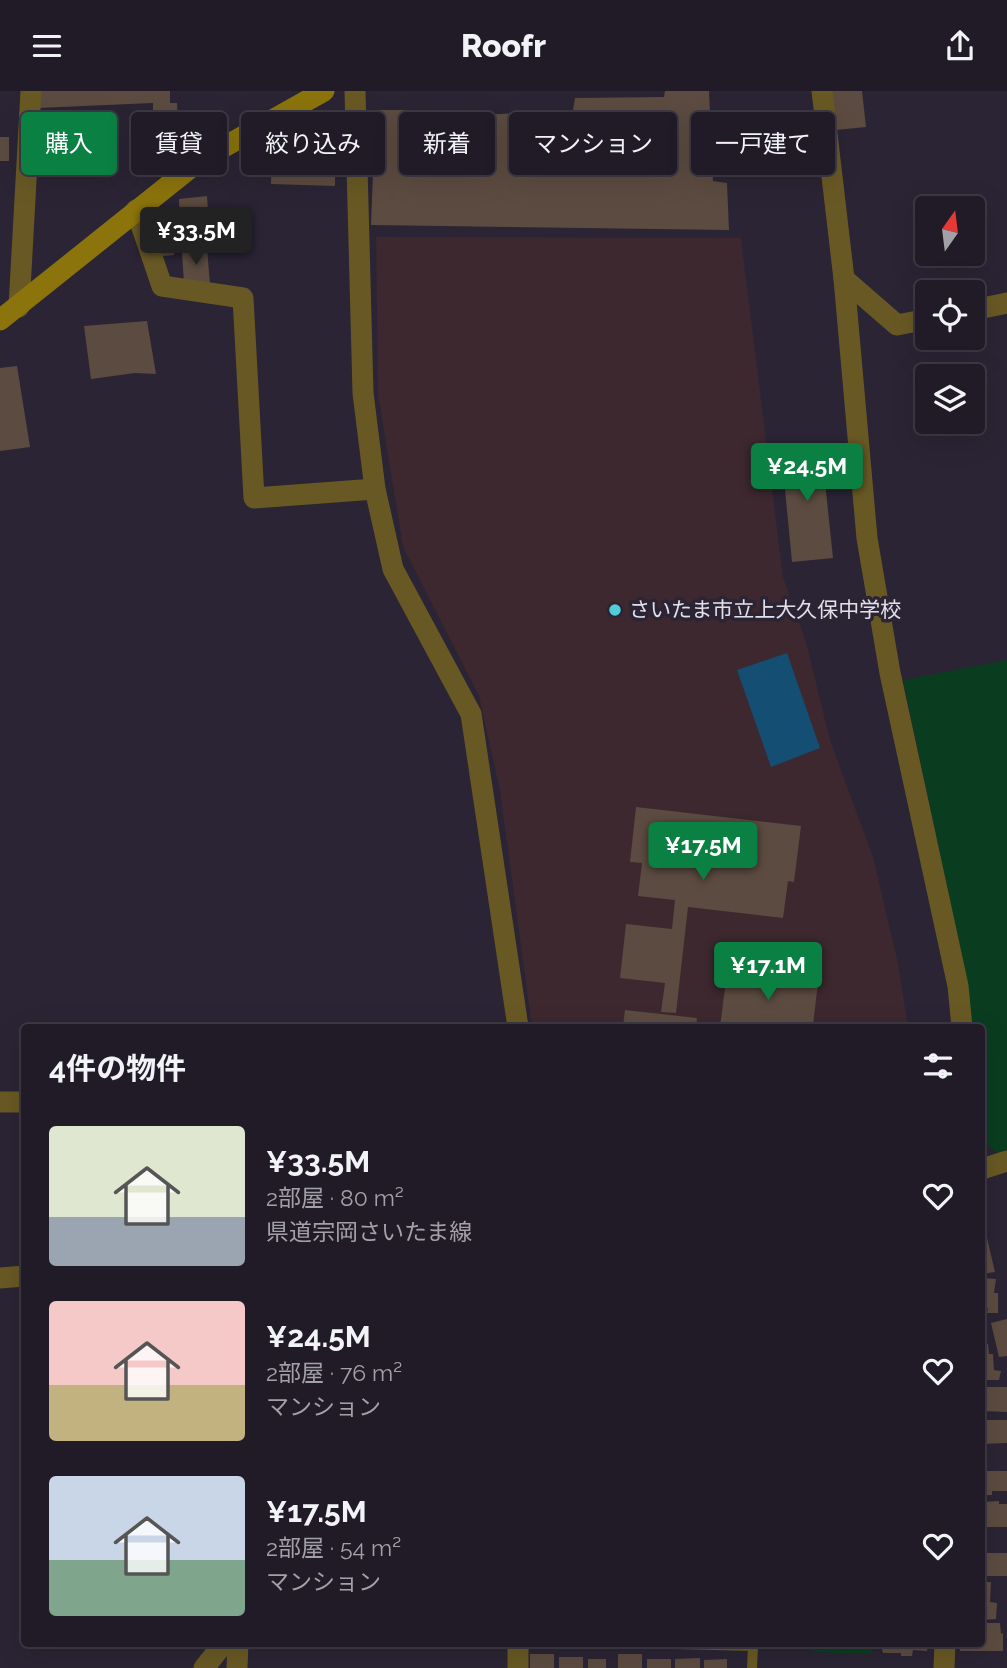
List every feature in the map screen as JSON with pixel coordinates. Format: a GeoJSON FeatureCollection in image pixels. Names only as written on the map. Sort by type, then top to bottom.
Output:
{"type":"FeatureCollection","features":[{"type":"Feature","properties":{"kind":"main road"},"geometry":{"type":"LineString","coordinates":[[0,320],[199,161],[323,91]]}},
{"type":"Feature","properties":{"kind":"street"},"geometry":{"type":"LineString","coordinates":[[19,307],[31,91]]}},
{"type":"Feature","properties":{"kind":"street"},"geometry":{"type":"LineString","coordinates":[[355,91],[363,393],[375,489],[393,569],[471,714],[518,1024]]}},
{"type":"Feature","properties":{"kind":"street"},"geometry":{"type":"LineString","coordinates":[[822,91],[844,279],[867,538],[890,673],[958,986],[962,1024]]}},
{"type":"Feature","properties":{"kind":"street"},"geometry":{"type":"LineString","coordinates":[[136,210],[162,286],[243,298],[254,498],[375,489]]}},
{"type":"Feature","properties":{"kind":"street"},"geometry":{"type":"LineString","coordinates":[[844,279],[897,325],[915,322]]}},
{"type":"Feature","properties":{"kind":"street"},"geometry":{"type":"LineString","coordinates":[[985,308],[1007,303]]}},
{"type":"Feature","properties":{"kind":"street"},"geometry":{"type":"LineString","coordinates":[[0,1102],[21,1102]]}},
{"type":"Feature","properties":{"kind":"street"},"geometry":{"type":"LineString","coordinates":[[985,1169],[1007,1161]]}},
{"type":"Feature","properties":{"kind":"street"},"geometry":{"type":"LineString","coordinates":[[0,1278],[21,1276]]}},
{"type":"Feature","properties":{"kind":"street"},"geometry":{"type":"LineString","coordinates":[[204,1668],[221,1647]]}},
{"type":"Feature","properties":{"kind":"street"},"geometry":{"type":"LineString","coordinates":[[237,1668],[238,1647]]}},
{"type":"Feature","properties":{"kind":"street"},"geometry":{"type":"LineString","coordinates":[[518,1647],[518,1668]]}},
{"type":"Feature","properties":{"kind":"street"},"geometry":{"type":"LineString","coordinates":[[944,1668],[945,1647]]}},
{"type":"Feature","properties":{"kind":"lane"},"geometry":{"type":"LineString","coordinates":[[752,1647],[752,1668]]}},
{"type":"Feature","properties":{"kind":"shaded area","name":"さいたま市立上大久保中学校"},"geometry":{"type":"Polygon","coordinates":[[[376,237],[741,238],[783,577],[806,642],[830,740],[873,857],[898,963],[908,1024],[532,1024],[500,791],[479,696],[403,547],[378,394],[376,237]]]}},
{"type":"Feature","properties":{"kind":"green space"},"geometry":{"type":"Polygon","coordinates":[[[1007,660],[1007,1150],[997,1153],[985,1143],[985,1024],[972,1024],[966,976],[903,680],[1007,660]]]}},
{"type":"Feature","properties":{"kind":"green space"},"geometry":{"type":"Polygon","coordinates":[[[813,1647],[872,1647],[872,1654],[813,1652],[813,1647]]]}},
{"type":"Feature","properties":{"kind":"water"},"geometry":{"type":"Polygon","coordinates":[[[787,653],[820,748],[771,767],[737,670],[787,653]]]}},
{"type":"Feature","properties":{"kind":"building"},"geometry":{"type":"Polygon","coordinates":[[[38,91],[170,91],[170,103],[177,103],[177,112],[153,112],[153,103],[38,108],[38,91]]]}},
{"type":"Feature","properties":{"kind":"building"},"geometry":{"type":"Polygon","coordinates":[[[665,91],[709,91],[710,112],[691,112],[691,175],[713,175],[713,181],[727,183],[729,230],[371,225],[373,175],[385,175],[385,112],[378,110],[426,110],[399,112],[399,175],[495,175],[495,114],[509,113],[509,175],[677,175],[677,112],[536,112],[573,110],[575,98],[664,97],[665,91]]]}},
{"type":"Feature","properties":{"kind":"building"},"geometry":{"type":"Polygon","coordinates":[[[832,91],[862,91],[866,127],[836,130],[832,91]]]}},
{"type":"Feature","properties":{"kind":"building"},"geometry":{"type":"Polygon","coordinates":[[[0,137],[9,137],[9,161],[0,161],[0,137]]]}},
{"type":"Feature","properties":{"kind":"building"},"geometry":{"type":"Polygon","coordinates":[[[271,175],[335,175],[335,186],[271,184],[271,175]]]}},
{"type":"Feature","properties":{"kind":"building"},"geometry":{"type":"Polygon","coordinates":[[[207,196],[210,241],[180,243],[179,199],[207,196]]]}},
{"type":"Feature","properties":{"kind":"building"},"geometry":{"type":"Polygon","coordinates":[[[154,221],[172,221],[174,255],[155,257],[154,221]]]}},
{"type":"Feature","properties":{"kind":"building"},"geometry":{"type":"Polygon","coordinates":[[[207,248],[210,284],[184,284],[182,252],[207,248]]]}},
{"type":"Feature","properties":{"kind":"building"},"geometry":{"type":"Polygon","coordinates":[[[147,321],[156,374],[135,373],[91,379],[84,326],[147,321]]]}},
{"type":"Feature","properties":{"kind":"building"},"geometry":{"type":"Polygon","coordinates":[[[17,366],[30,447],[0,451],[0,368],[17,366]]]}},
{"type":"Feature","properties":{"kind":"building"},"geometry":{"type":"Polygon","coordinates":[[[821,444],[833,558],[792,562],[781,448],[821,444]]]}},
{"type":"Feature","properties":{"kind":"building"},"geometry":{"type":"Polygon","coordinates":[[[636,807],[801,826],[794,882],[788,881],[783,918],[688,907],[676,1013],[661,1012],[665,983],[620,978],[626,924],[672,929],[675,900],[638,896],[642,863],[630,862],[636,807]]]}},
{"type":"Feature","properties":{"kind":"building"},"geometry":{"type":"Polygon","coordinates":[[[727,972],[818,983],[813,1024],[720,1024],[727,972]]]}},
{"type":"Feature","properties":{"kind":"building"},"geometry":{"type":"Polygon","coordinates":[[[625,1010],[697,1018],[696,1024],[623,1024],[625,1010]]]}},
{"type":"Feature","properties":{"kind":"building"},"geometry":{"type":"Polygon","coordinates":[[[985,1238],[995,1272],[985,1274],[985,1238]]]}},
{"type":"Feature","properties":{"kind":"building"},"geometry":{"type":"Polygon","coordinates":[[[985,1278],[996,1279],[994,1293],[998,1293],[998,1313],[987,1313],[988,1308],[985,1308],[985,1278]]]}},
{"type":"Feature","properties":{"kind":"building"},"geometry":{"type":"Polygon","coordinates":[[[1007,1319],[1007,1356],[999,1357],[991,1323],[1007,1319]]]}},
{"type":"Feature","properties":{"kind":"building"},"geometry":{"type":"Polygon","coordinates":[[[985,1344],[988,1344],[989,1354],[993,1354],[994,1370],[1001,1371],[999,1380],[985,1380],[985,1344]]]}},
{"type":"Feature","properties":{"kind":"building"},"geometry":{"type":"Polygon","coordinates":[[[985,1387],[1007,1387],[1007,1412],[985,1411],[985,1387]]]}},
{"type":"Feature","properties":{"kind":"building"},"geometry":{"type":"Polygon","coordinates":[[[985,1420],[1007,1420],[1007,1443],[985,1444],[985,1420]]]}},
{"type":"Feature","properties":{"kind":"building"},"geometry":{"type":"Polygon","coordinates":[[[985,1471],[1007,1471],[1007,1491],[992,1491],[992,1495],[985,1495],[985,1471]]]}},
{"type":"Feature","properties":{"kind":"building"},"geometry":{"type":"Polygon","coordinates":[[[999,1501],[999,1504],[1007,1504],[1007,1527],[987,1527],[985,1502],[999,1501]]]}},
{"type":"Feature","properties":{"kind":"building"},"geometry":{"type":"Polygon","coordinates":[[[985,1553],[1007,1553],[1007,1576],[986,1576],[985,1553]]]}},
{"type":"Feature","properties":{"kind":"building"},"geometry":{"type":"Polygon","coordinates":[[[985,1582],[991,1582],[990,1602],[997,1603],[996,1619],[985,1620],[985,1582]]]}},
{"type":"Feature","properties":{"kind":"building"},"geometry":{"type":"Polygon","coordinates":[[[985,1623],[1000,1623],[1003,1651],[960,1651],[960,1647],[985,1647],[985,1623]]]}},
{"type":"Feature","properties":{"kind":"building"},"geometry":{"type":"Polygon","coordinates":[[[928,1647],[927,1651],[913,1650],[912,1656],[883,1653],[880,1649],[928,1647]]]}},
{"type":"Feature","properties":{"kind":"building"},"geometry":{"type":"Polygon","coordinates":[[[530,1654],[554,1654],[554,1668],[530,1668],[530,1654]]]}},
{"type":"Feature","properties":{"kind":"building"},"geometry":{"type":"Polygon","coordinates":[[[618,1654],[642,1654],[642,1668],[618,1668],[618,1654]]]}},
{"type":"Feature","properties":{"kind":"building"},"geometry":{"type":"Polygon","coordinates":[[[559,1657],[583,1657],[583,1668],[559,1668],[559,1657]]]}},
{"type":"Feature","properties":{"kind":"building"},"geometry":{"type":"Polygon","coordinates":[[[700,1658],[700,1668],[675,1668],[675,1659],[700,1658]]]}},
{"type":"Feature","properties":{"kind":"building"},"geometry":{"type":"Polygon","coordinates":[[[588,1659],[606,1659],[606,1668],[588,1668],[588,1659]]]}},
{"type":"Feature","properties":{"kind":"building"},"geometry":{"type":"Polygon","coordinates":[[[647,1659],[671,1659],[671,1668],[647,1668],[647,1659]]]}},
{"type":"Feature","properties":{"kind":"building"},"geometry":{"type":"Polygon","coordinates":[[[727,1659],[727,1668],[704,1668],[704,1660],[727,1659]]]}},
{"type":"Feature","properties":{"kind":"place","name":"さいたま市立上大久保中学校"},"geometry":{"type":"Point","coordinates":[615,610]}}]}
